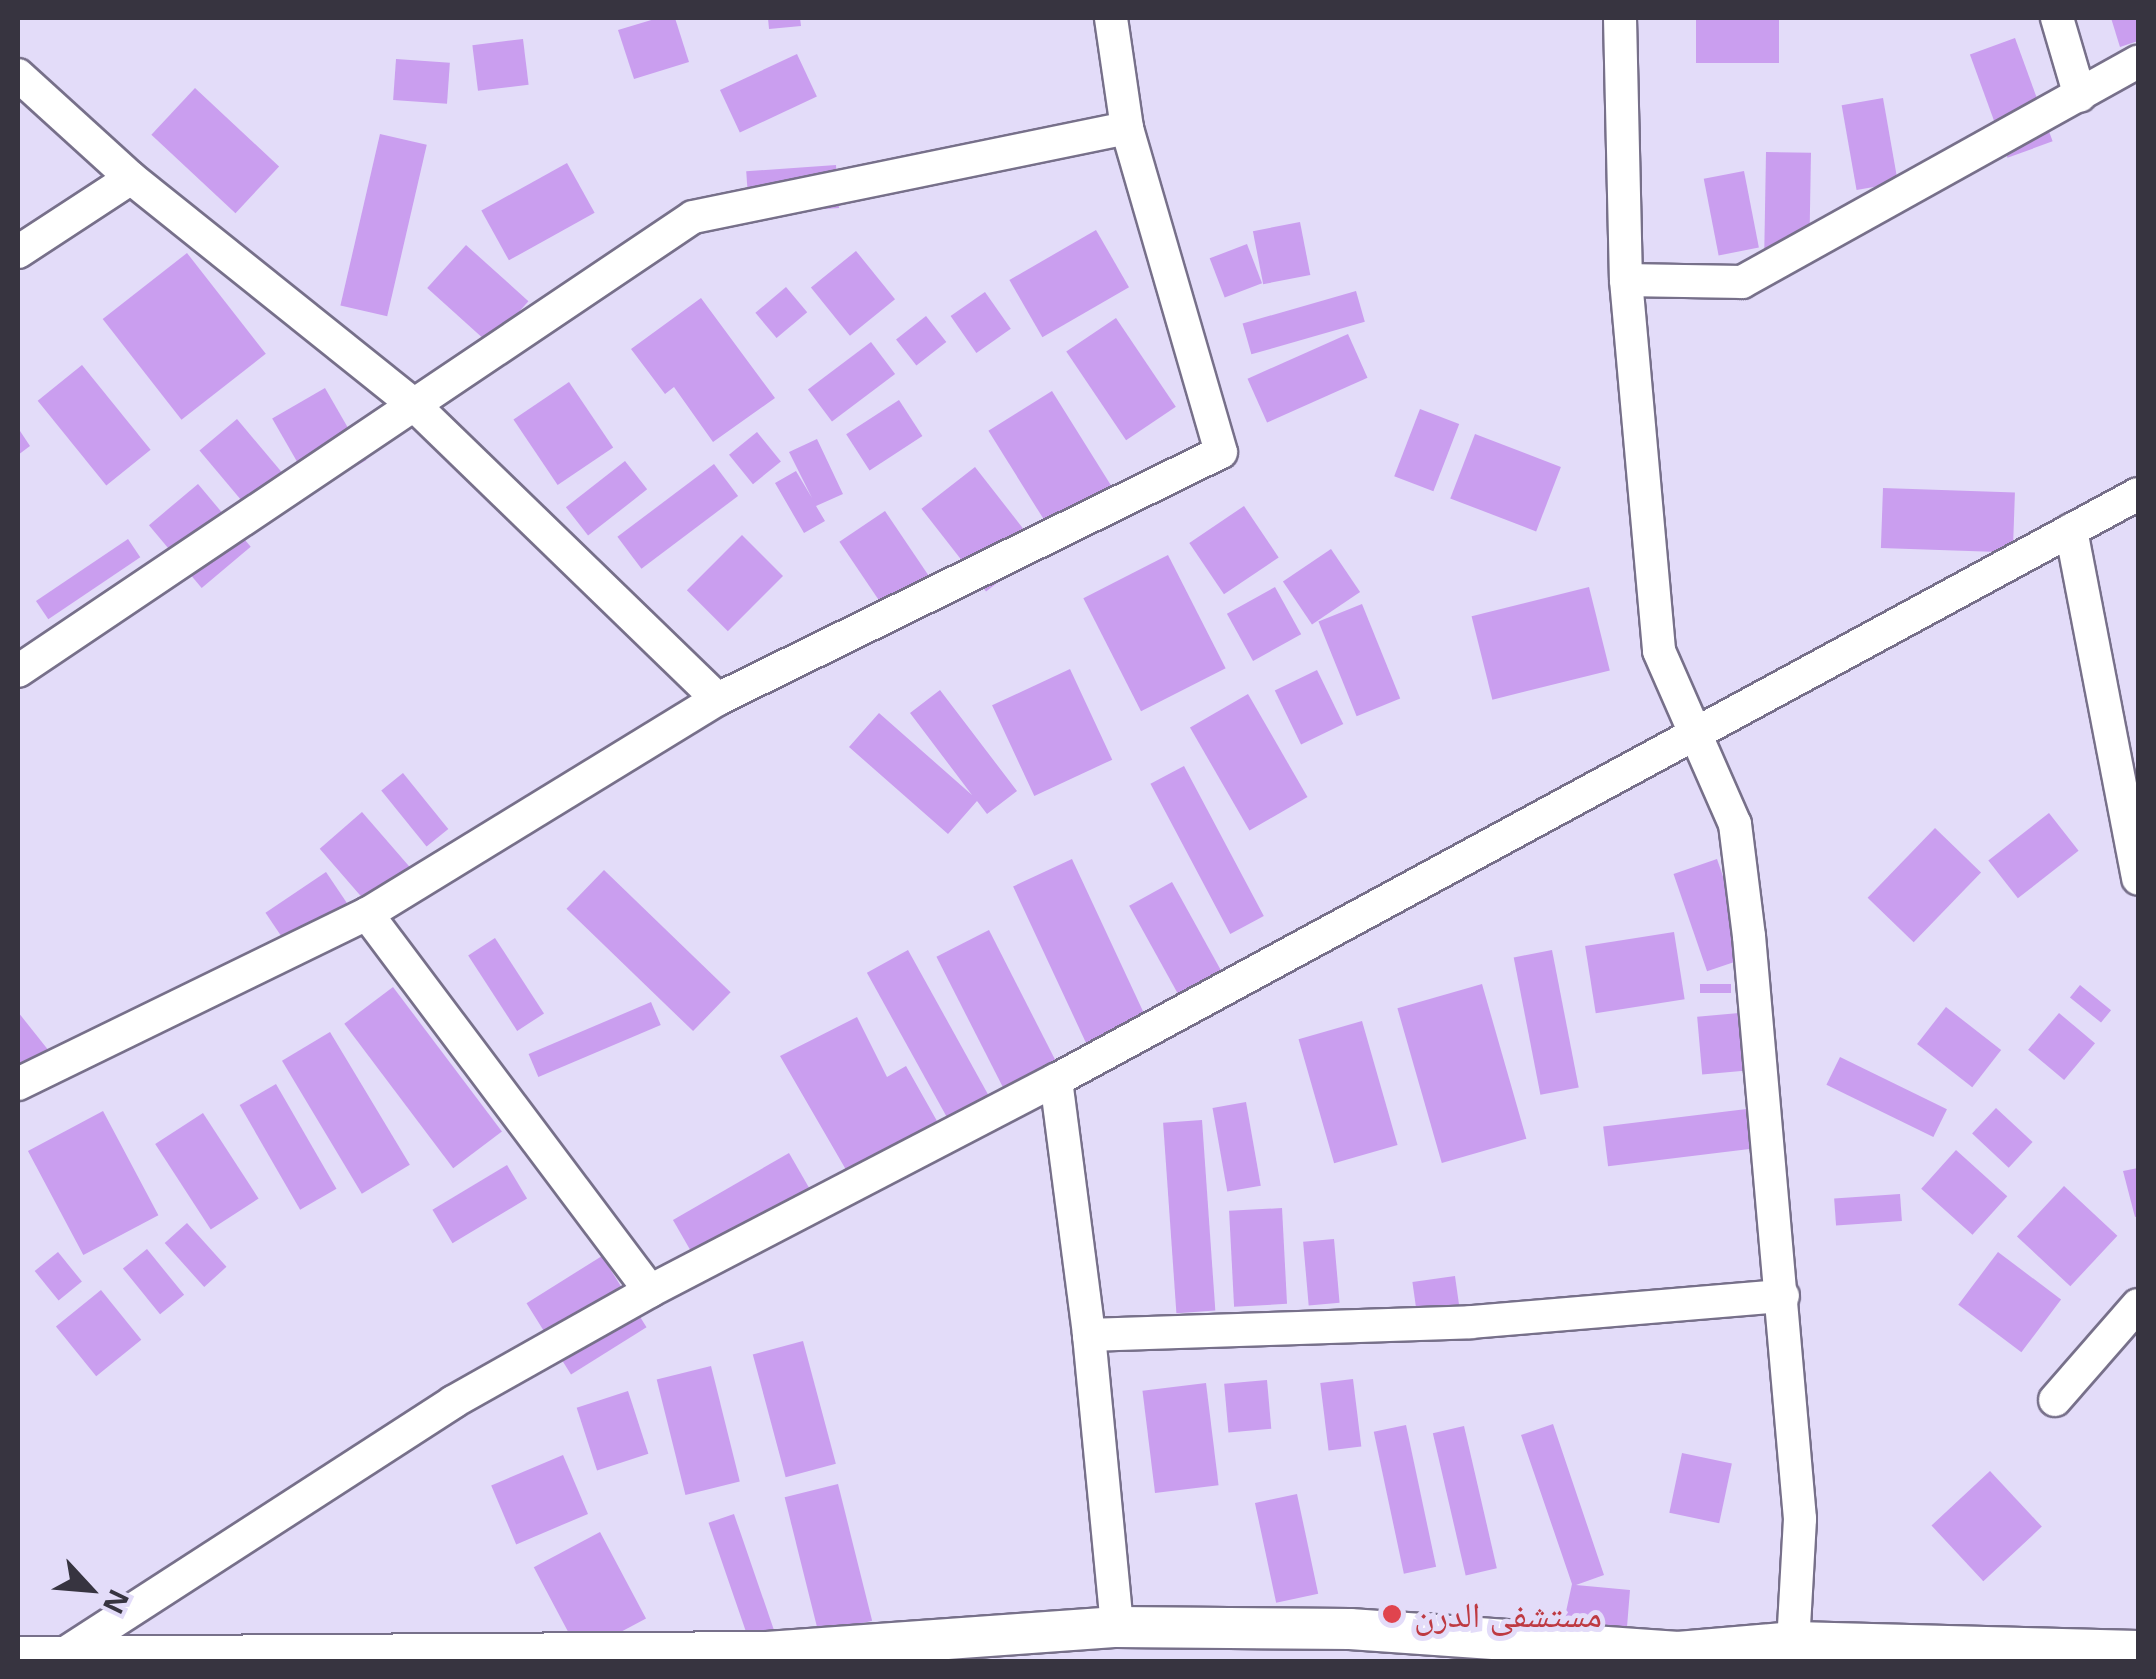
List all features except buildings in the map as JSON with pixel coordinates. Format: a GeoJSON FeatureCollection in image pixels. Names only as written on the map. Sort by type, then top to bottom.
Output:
{"type":"FeatureCollection","features":[{"type":"Feature","properties":{"kind":"street"},"geometry":{"type":"LineString","coordinates":[[18,1084],[367,914],[718,699],[1221,452],[1127,128],[1111,18]]}},
{"type":"Feature","properties":{"kind":"street"},"geometry":{"type":"LineString","coordinates":[[1620,18],[1626,280],[1659,651],[1734,824],[1784,1296],[1800,1518],[1793,1652]]}},
{"type":"Feature","properties":{"kind":"street"},"geometry":{"type":"LineString","coordinates":[[2056,18],[2080,96]]}},
{"type":"Feature","properties":{"kind":"street"},"geometry":{"type":"LineString","coordinates":[[1626,280],[1742,282],[2138,62]]}},
{"type":"Feature","properties":{"kind":"street"},"geometry":{"type":"LineString","coordinates":[[18,75],[131,178],[411,402],[718,699]]}},
{"type":"Feature","properties":{"kind":"street"},"geometry":{"type":"LineString","coordinates":[[18,671],[411,402],[693,217],[1127,128]]}},
{"type":"Feature","properties":{"kind":"street"},"geometry":{"type":"LineString","coordinates":[[18,252],[131,178]]}},
{"type":"Feature","properties":{"kind":"street"},"geometry":{"type":"LineString","coordinates":[[66,1657],[453,1402],[650,1291],[1056,1080],[2138,494]]}},
{"type":"Feature","properties":{"kind":"street"},"geometry":{"type":"LineString","coordinates":[[2071,530],[2138,879]]}},
{"type":"Feature","properties":{"kind":"street"},"geometry":{"type":"LineString","coordinates":[[367,914],[650,1291]]}},
{"type":"Feature","properties":{"kind":"street"},"geometry":{"type":"LineString","coordinates":[[1056,1080],[1090,1336],[1117,1627]]}},
{"type":"Feature","properties":{"kind":"street"},"geometry":{"type":"LineString","coordinates":[[1090,1336],[1471,1322],[1784,1296]]}},
{"type":"Feature","properties":{"kind":"street"},"geometry":{"type":"LineString","coordinates":[[2055,1400],[2138,1304]]}},
{"type":"Feature","properties":{"kind":"street"},"geometry":{"type":"LineString","coordinates":[[18,1657],[766,1652],[1117,1627],[1350,1629],[1678,1652],[2138,1651]]}},
{"type":"Feature","properties":{"kind":"place","name":"مستشفى الدرن"},"geometry":{"type":"Point","coordinates":[1392,1614]}}]}
